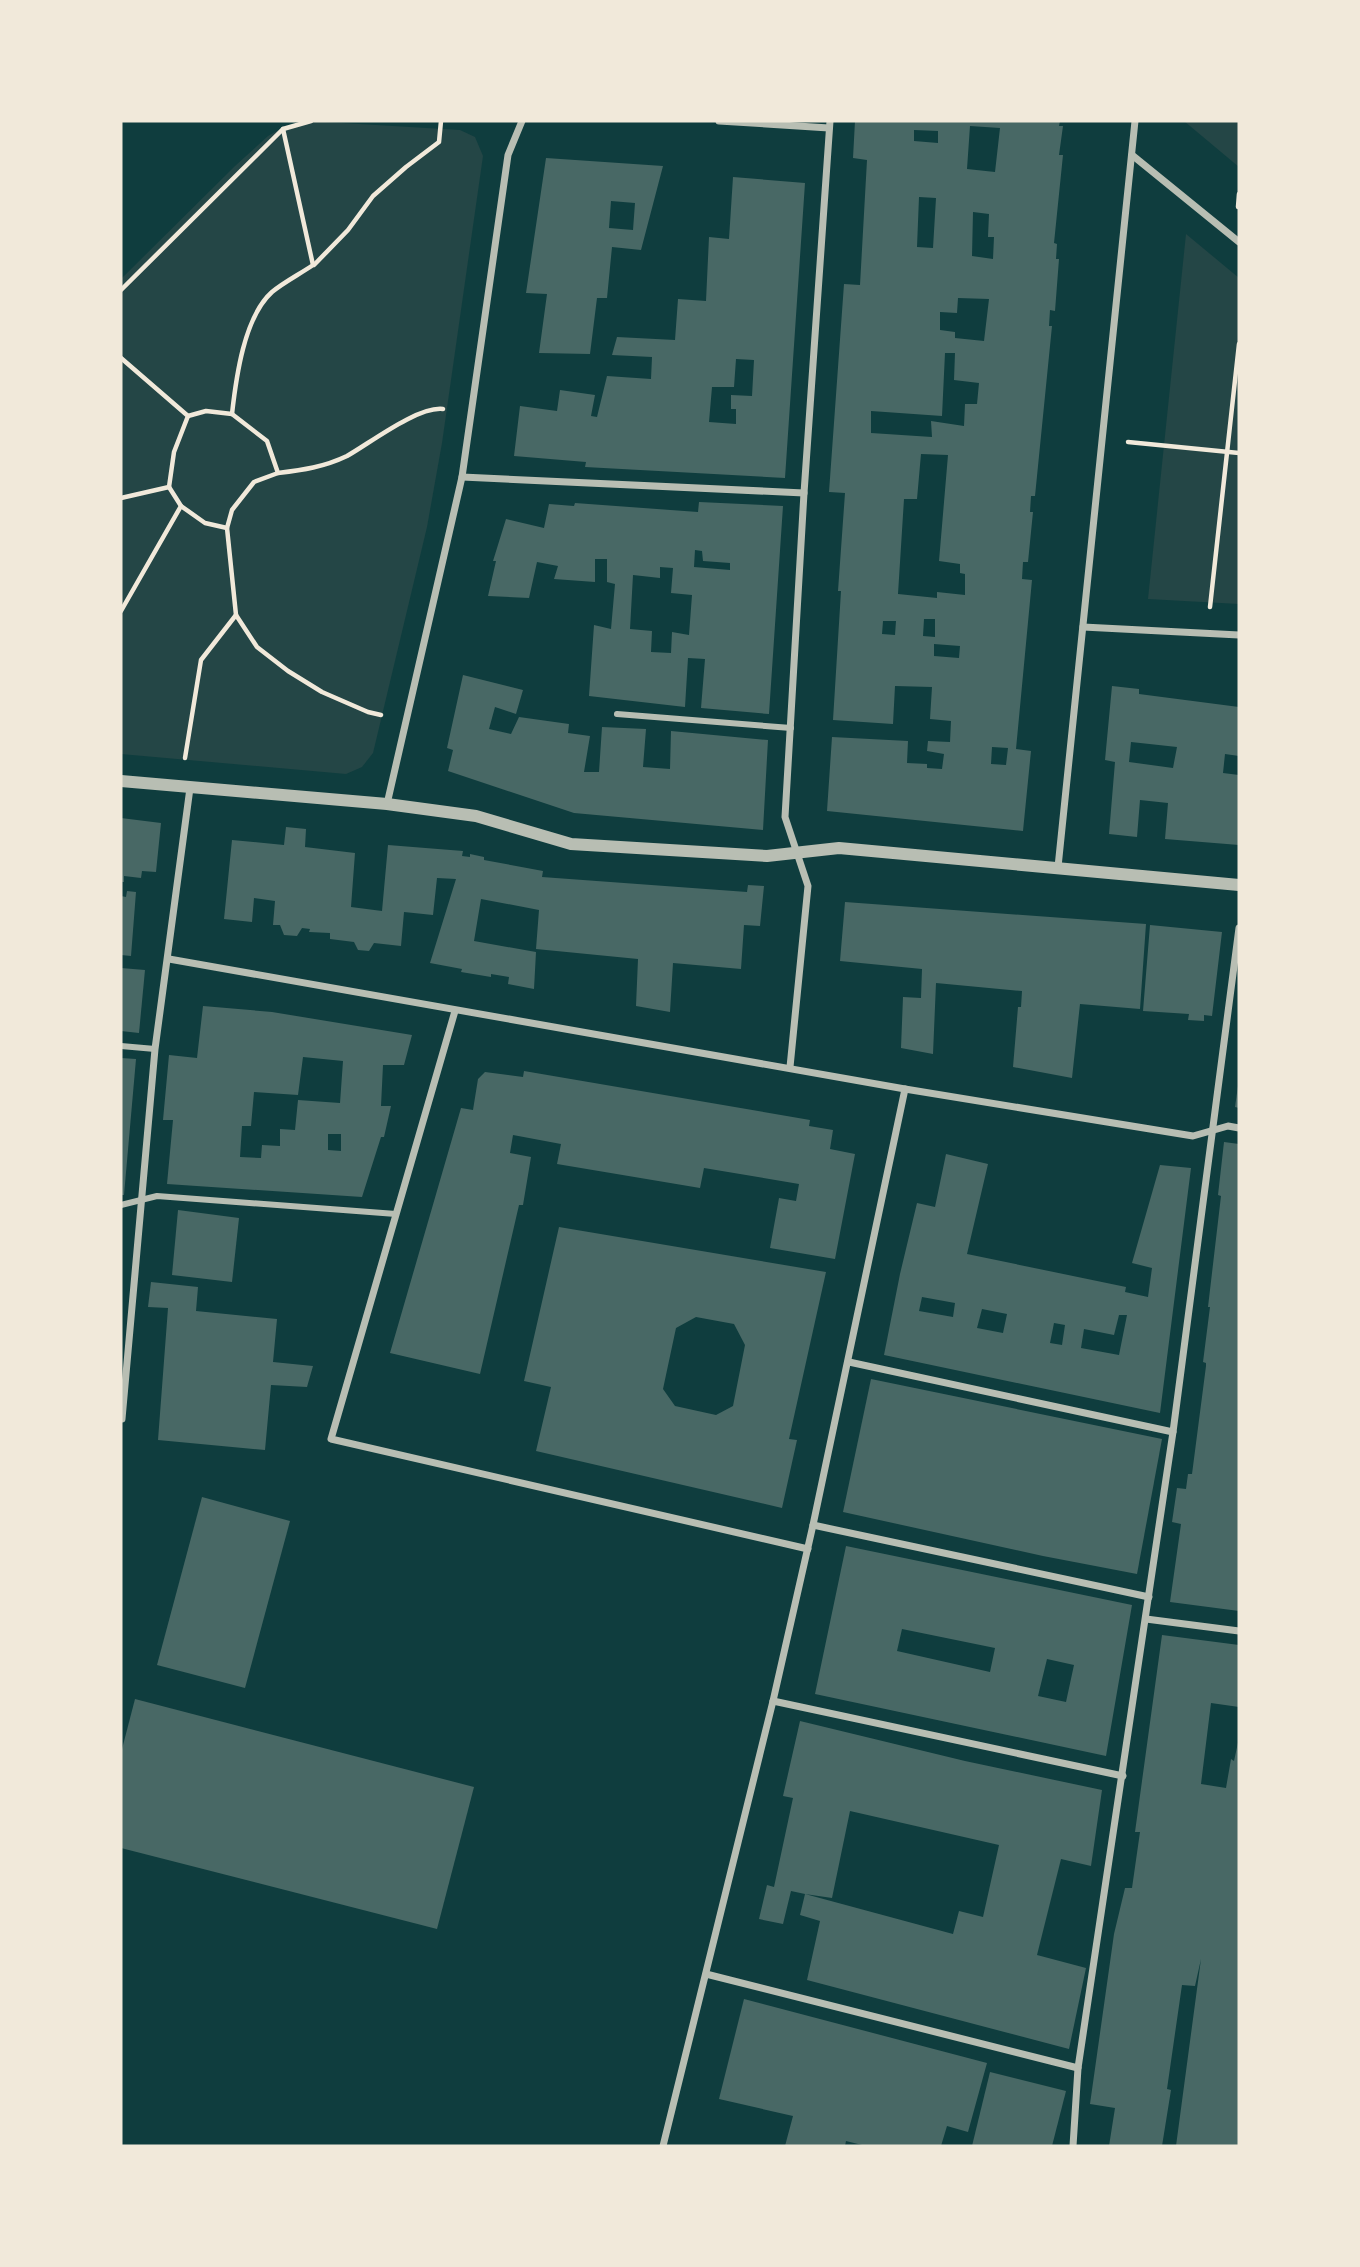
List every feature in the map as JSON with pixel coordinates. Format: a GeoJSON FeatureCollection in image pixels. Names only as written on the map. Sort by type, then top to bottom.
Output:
{"type":"FeatureCollection","features":[{"type":"Feature","properties":{"kind":"street"},"geometry":{"type":"LineString","coordinates":[[387,804],[462,477],[508,155],[522,121]]}},
{"type":"Feature","properties":{"kind":"street"},"geometry":{"type":"LineString","coordinates":[[719,121],[829,124],[785,817],[808,886],[790,1067]]}},
{"type":"Feature","properties":{"kind":"street"},"geometry":{"type":"LineString","coordinates":[[1058,867],[1135,121]]}},
{"type":"Feature","properties":{"kind":"street"},"geometry":{"type":"LineString","coordinates":[[1132,155],[1239,242]]}},
{"type":"Feature","properties":{"kind":"street"},"geometry":{"type":"LineString","coordinates":[[462,477],[804,493]]}},
{"type":"Feature","properties":{"kind":"street"},"geometry":{"type":"LineString","coordinates":[[1083,627],[1239,635]]}},
{"type":"Feature","properties":{"kind":"street"},"geometry":{"type":"LineString","coordinates":[[617,714],[791,728]]}},
{"type":"Feature","properties":{"kind":"street"},"geometry":{"type":"LineString","coordinates":[[121,781],[387,804],[476,816],[571,844],[767,856],[839,848],[1239,885]]}},
{"type":"Feature","properties":{"kind":"street"},"geometry":{"type":"LineString","coordinates":[[121,1419],[155,1049],[169,960],[186,788]]}},
{"type":"Feature","properties":{"kind":"street"},"geometry":{"type":"LineString","coordinates":[[1073,2146],[1078,2068],[1173,1432],[1239,928]]}},
{"type":"Feature","properties":{"kind":"street"},"geometry":{"type":"LineString","coordinates":[[169,960],[905,1089],[1193,1136],[1228,1126],[1239,1128]]}},
{"type":"Feature","properties":{"kind":"street"},"geometry":{"type":"LineString","coordinates":[[455,1010],[331,1439],[808,1549]]}},
{"type":"Feature","properties":{"kind":"street"},"geometry":{"type":"LineString","coordinates":[[121,1046],[155,1049]]}},
{"type":"Feature","properties":{"kind":"street"},"geometry":{"type":"LineString","coordinates":[[663,2146],[808,1549],[905,1089]]}},
{"type":"Feature","properties":{"kind":"street"},"geometry":{"type":"LineString","coordinates":[[121,1205],[157,1196],[396,1214]]}},
{"type":"Feature","properties":{"kind":"street"},"geometry":{"type":"LineString","coordinates":[[849,1362],[1173,1432]]}},
{"type":"Feature","properties":{"kind":"street"},"geometry":{"type":"LineString","coordinates":[[813,1525],[1149,1597]]}},
{"type":"Feature","properties":{"kind":"street"},"geometry":{"type":"LineString","coordinates":[[1146,1619],[1239,1631]]}},
{"type":"Feature","properties":{"kind":"street"},"geometry":{"type":"LineString","coordinates":[[773,1701],[1123,1776]]}},
{"type":"Feature","properties":{"kind":"street"},"geometry":{"type":"LineString","coordinates":[[706,1974],[1078,2068]]}},
{"type":"Feature","properties":{"kind":"path"},"geometry":{"type":"LineString","coordinates":[[121,289],[284,129],[311,121]]}},
{"type":"Feature","properties":{"kind":"path"},"geometry":{"type":"LineString","coordinates":[[232,414],[250,325],[260,308],[272,292],[313,265],[348,230],[373,196],[405,167],[439,142],[441,121]]}},
{"type":"Feature","properties":{"kind":"path"},"geometry":{"type":"LineString","coordinates":[[284,129],[313,265]]}},
{"type":"Feature","properties":{"kind":"path"},"geometry":{"type":"LineString","coordinates":[[1208,633],[1239,344]]}},
{"type":"Feature","properties":{"kind":"path"},"geometry":{"type":"LineString","coordinates":[[121,358],[188,416]]}},
{"type":"Feature","properties":{"kind":"path"},"geometry":{"type":"LineString","coordinates":[[406,721],[368,712],[322,692],[257,647],[236,615],[227,528],[232,510],[254,482],[278,473],[313,469],[346,456],[433,407],[471,412]]}},
{"type":"Feature","properties":{"kind":"path"},"geometry":{"type":"LineString","coordinates":[[188,416],[206,411],[232,414],[267,441],[278,473]]}},
{"type":"Feature","properties":{"kind":"path"},"geometry":{"type":"LineString","coordinates":[[188,416],[174,452],[169,487],[181,506],[205,523],[227,528]]}},
{"type":"Feature","properties":{"kind":"path"},"geometry":{"type":"LineString","coordinates":[[1102,439],[1239,453]]}},
{"type":"Feature","properties":{"kind":"path"},"geometry":{"type":"LineString","coordinates":[[121,498],[169,487]]}},
{"type":"Feature","properties":{"kind":"path"},"geometry":{"type":"LineString","coordinates":[[121,611],[181,506]]}},
{"type":"Feature","properties":{"kind":"path"},"geometry":{"type":"LineString","coordinates":[[186,788],[186,750],[201,660],[236,615]]}},
{"type":"Feature","properties":{"kind":"shaded area"},"geometry":{"type":"Polygon","coordinates":[[[309,121],[460,130],[475,137],[483,156],[442,443],[427,527],[373,753],[362,767],[346,774],[121,754],[121,279],[268,136],[282,128],[309,121]]]}},
{"type":"Feature","properties":{"kind":"shaded area"},"geometry":{"type":"Polygon","coordinates":[[[1184,121],[1239,121],[1239,167],[1184,121]]]}},
{"type":"Feature","properties":{"kind":"shaded area"},"geometry":{"type":"Polygon","coordinates":[[[1186,234],[1239,278],[1239,604],[1148,599],[1186,234]]]}},
{"type":"Feature","properties":{"kind":"building"},"geometry":{"type":"Polygon","coordinates":[[[855,121],[1060,121],[1059,126],[1063,126],[1059,155],[1063,155],[1054,243],[1057,244],[1056,259],[1059,259],[1055,311],[1050,310],[1049,326],[1052,326],[1035,496],[1031,496],[1030,512],[1033,512],[1028,562],[1023,562],[1022,579],[1032,580],[1016,749],[1031,751],[1023,831],[827,811],[832,737],[908,741],[907,763],[927,764],[927,768],[942,769],[944,754],[927,751],[928,741],[950,742],[951,721],[930,719],[932,687],[895,686],[893,724],[833,720],[845,493],[829,492],[844,284],[860,285],[867,160],[853,158],[855,121]],[[970,126],[967,169],[995,172],[1000,128],[970,126]],[[914,130],[914,141],[938,143],[938,131],[914,130]],[[919,197],[917,247],[933,248],[936,198],[919,197]],[[973,212],[972,256],[993,259],[994,237],[988,237],[989,214],[973,212]],[[958,298],[957,313],[940,312],[940,330],[955,332],[955,338],[984,341],[989,299],[958,298]],[[945,353],[942,416],[871,411],[871,433],[932,437],[931,421],[964,426],[965,404],[977,404],[979,383],[954,380],[955,353],[945,353]],[[921,454],[917,499],[904,499],[898,594],[937,598],[937,592],[965,595],[965,574],[960,573],[960,564],[939,561],[948,455],[921,454]],[[924,619],[923,636],[935,637],[935,619],[924,619]],[[883,621],[882,634],[895,635],[896,621],[883,621]],[[934,644],[934,656],[959,658],[960,646],[934,644]],[[992,747],[991,764],[1006,765],[1008,748],[992,747]]]}},
{"type":"Feature","properties":{"kind":"building"},"geometry":{"type":"Polygon","coordinates":[[[546,158],[663,166],[641,250],[612,247],[607,298],[597,298],[590,354],[539,353],[547,294],[526,293],[546,158]],[[611,201],[609,228],[633,230],[635,203],[611,201]]]}},
{"type":"Feature","properties":{"kind":"building"},"geometry":{"type":"Polygon","coordinates":[[[733,177],[805,183],[785,478],[585,467],[586,462],[514,456],[520,406],[557,411],[560,390],[595,395],[591,416],[597,417],[607,376],[651,379],[652,357],[612,355],[617,337],[675,340],[678,299],[706,301],[709,237],[729,239],[733,177]],[[736,359],[734,387],[712,387],[709,422],[736,424],[736,409],[731,409],[731,395],[752,396],[754,360],[736,359]]]}},
{"type":"Feature","properties":{"kind":"building"},"geometry":{"type":"Polygon","coordinates":[[[699,502],[783,506],[769,714],[701,708],[705,659],[688,658],[685,707],[589,696],[594,625],[611,629],[615,584],[607,582],[607,559],[595,559],[595,582],[554,579],[558,566],[537,562],[529,598],[488,596],[496,561],[493,561],[506,519],[544,528],[549,504],[574,506],[575,503],[698,512],[699,502]],[[695,550],[694,567],[730,570],[730,563],[703,561],[702,551],[695,550]],[[660,567],[660,578],[633,575],[630,629],[652,631],[651,652],[671,653],[672,632],[689,635],[692,595],[671,593],[673,568],[660,567]]]}},
{"type":"Feature","properties":{"kind":"building"},"geometry":{"type":"Polygon","coordinates":[[[463,675],[523,690],[516,714],[495,707],[489,729],[511,734],[519,717],[569,724],[568,733],[590,736],[584,772],[599,772],[602,727],[646,729],[643,767],[670,769],[671,731],[768,740],[763,830],[574,813],[448,771],[453,750],[447,748],[463,675]]]}},
{"type":"Feature","properties":{"kind":"building"},"geometry":{"type":"Polygon","coordinates":[[[1112,686],[1139,689],[1139,694],[1239,707],[1239,756],[1225,754],[1223,773],[1239,775],[1239,845],[1165,839],[1168,803],[1140,800],[1137,837],[1109,834],[1115,762],[1105,760],[1112,686]],[[1131,742],[1129,762],[1173,768],[1177,747],[1131,742]]]}},
{"type":"Feature","properties":{"kind":"building"},"geometry":{"type":"Polygon","coordinates":[[[121,818],[161,823],[156,872],[142,871],[141,878],[124,876],[124,882],[121,882],[121,818]]]}},
{"type":"Feature","properties":{"kind":"building"},"geometry":{"type":"Polygon","coordinates":[[[286,827],[306,829],[305,847],[355,853],[351,907],[382,911],[388,845],[463,851],[462,856],[470,857],[470,854],[484,857],[484,860],[543,871],[542,877],[747,892],[748,885],[764,886],[760,926],[744,925],[741,969],[673,963],[670,1012],[636,1006],[638,959],[536,949],[539,910],[481,899],[474,941],[536,952],[534,989],[508,984],[509,977],[461,972],[462,969],[430,963],[456,879],[437,878],[433,915],[404,912],[401,946],[374,943],[369,951],[358,950],[354,942],[330,939],[330,933],[309,932],[310,929],[302,928],[297,936],[284,935],[280,925],[273,925],[275,901],[254,898],[252,922],[224,919],[232,840],[284,845],[286,827]]]}},
{"type":"Feature","properties":{"kind":"building"},"geometry":{"type":"Polygon","coordinates":[[[127,891],[136,892],[131,956],[121,955],[121,896],[126,897],[127,891]]]}},
{"type":"Feature","properties":{"kind":"building"},"geometry":{"type":"Polygon","coordinates":[[[845,902],[1146,924],[1140,1009],[1080,1004],[1072,1078],[1013,1067],[1022,991],[936,983],[933,1054],[901,1048],[903,997],[921,998],[922,969],[840,961],[845,902]]]}},
{"type":"Feature","properties":{"kind":"building"},"geometry":{"type":"Polygon","coordinates":[[[1150,925],[1222,932],[1212,1016],[1204,1015],[1204,1021],[1188,1020],[1189,1014],[1143,1011],[1150,925]]]}},
{"type":"Feature","properties":{"kind":"building"},"geometry":{"type":"Polygon","coordinates":[[[121,968],[145,970],[139,1033],[121,1031],[121,968]]]}},
{"type":"Feature","properties":{"kind":"building"},"geometry":{"type":"Polygon","coordinates":[[[203,1006],[272,1012],[412,1035],[404,1065],[383,1065],[381,1106],[391,1106],[384,1137],[381,1137],[362,1197],[167,1184],[173,1120],[163,1120],[169,1055],[197,1058],[203,1006]],[[303,1057],[298,1095],[254,1092],[251,1126],[242,1126],[240,1157],[261,1158],[262,1145],[280,1146],[280,1129],[295,1130],[298,1100],[340,1103],[343,1061],[303,1057]],[[328,1134],[328,1150],[341,1151],[341,1134],[328,1134]]]}},
{"type":"Feature","properties":{"kind":"building"},"geometry":{"type":"Polygon","coordinates":[[[121,1058],[136,1059],[124,1195],[121,1195],[121,1058]]]}},
{"type":"Feature","properties":{"kind":"building"},"geometry":{"type":"Polygon","coordinates":[[[524,1071],[810,1120],[809,1126],[833,1130],[830,1149],[855,1154],[835,1259],[770,1248],[779,1198],[796,1201],[799,1184],[704,1168],[700,1188],[557,1164],[561,1144],[513,1135],[510,1153],[531,1157],[523,1205],[519,1205],[480,1374],[390,1353],[461,1108],[473,1110],[478,1079],[485,1072],[523,1077],[524,1071]]]}},
{"type":"Feature","properties":{"kind":"building"},"geometry":{"type":"Polygon","coordinates":[[[1239,1086],[1239,1108],[1235,1107],[1239,1086]]]}},
{"type":"Feature","properties":{"kind":"building"},"geometry":{"type":"Polygon","coordinates":[[[1224,1142],[1239,1144],[1239,1611],[1170,1602],[1181,1524],[1172,1522],[1177,1488],[1186,1489],[1188,1474],[1192,1474],[1206,1366],[1203,1362],[1221,1196],[1218,1195],[1224,1142]]]}},
{"type":"Feature","properties":{"kind":"building"},"geometry":{"type":"Polygon","coordinates":[[[946,1154],[988,1164],[967,1254],[1126,1287],[1125,1292],[1148,1297],[1152,1268],[1132,1263],[1160,1165],[1191,1168],[1160,1413],[884,1355],[917,1203],[935,1207],[946,1154]],[[922,1297],[919,1311],[953,1317],[955,1303],[922,1297]],[[982,1309],[977,1328],[1003,1333],[1007,1314],[982,1309]],[[1119,1315],[1114,1335],[1084,1329],[1081,1348],[1119,1355],[1127,1315],[1119,1315]],[[1054,1323],[1050,1343],[1062,1345],[1065,1325],[1054,1323]]]}},
{"type":"Feature","properties":{"kind":"building"},"geometry":{"type":"Polygon","coordinates":[[[178,1210],[239,1218],[232,1282],[172,1275],[178,1210]]]}},
{"type":"Feature","properties":{"kind":"building"},"geometry":{"type":"Polygon","coordinates":[[[559,1227],[826,1272],[789,1439],[797,1440],[782,1508],[536,1451],[551,1387],[524,1381],[559,1227]],[[696,1317],[676,1328],[663,1389],[675,1406],[716,1415],[733,1406],[745,1345],[734,1324],[696,1317]]]}},
{"type":"Feature","properties":{"kind":"building"},"geometry":{"type":"Polygon","coordinates":[[[151,1282],[198,1287],[196,1311],[277,1319],[273,1362],[313,1366],[307,1387],[271,1385],[265,1450],[158,1440],[168,1308],[148,1307],[151,1282]]]}},
{"type":"Feature","properties":{"kind":"building"},"geometry":{"type":"Polygon","coordinates":[[[871,1379],[1162,1439],[1137,1574],[843,1512],[871,1379]]]}},
{"type":"Feature","properties":{"kind":"building"},"geometry":{"type":"Polygon","coordinates":[[[202,1497],[290,1521],[245,1688],[157,1665],[202,1497]]]}},
{"type":"Feature","properties":{"kind":"building"},"geometry":{"type":"Polygon","coordinates":[[[846,1546],[1132,1605],[1106,1756],[815,1694],[846,1546]],[[902,1629],[897,1651],[990,1672],[995,1648],[902,1629]],[[1047,1659],[1038,1696],[1066,1702],[1074,1665],[1047,1659]]]}},
{"type":"Feature","properties":{"kind":"building"},"geometry":{"type":"Polygon","coordinates":[[[1162,1635],[1239,1645],[1239,1707],[1211,1703],[1201,1784],[1226,1788],[1231,1759],[1234,1761],[1239,1738],[1239,2146],[1176,2146],[1201,1959],[1195,1986],[1182,1985],[1162,2146],[1109,2146],[1115,2108],[1090,2104],[1114,1934],[1125,1888],[1132,1888],[1140,1832],[1135,1832],[1162,1635]]]}},
{"type":"Feature","properties":{"kind":"building"},"geometry":{"type":"Polygon","coordinates":[[[135,1699],[474,1787],[437,1929],[121,1848],[121,1753],[135,1699]]]}},
{"type":"Feature","properties":{"kind":"building"},"geometry":{"type":"Polygon","coordinates":[[[800,1721],[965,1761],[1102,1790],[1091,1866],[1061,1859],[1037,1955],[1086,1968],[1069,2049],[807,1980],[820,1921],[800,1915],[805,1894],[791,1891],[783,1924],[759,1919],[767,1885],[774,1887],[793,1798],[783,1796],[800,1721]],[[850,1811],[832,1898],[805,1894],[953,1934],[959,1911],[983,1917],[999,1845],[850,1811]]]}},
{"type":"Feature","properties":{"kind":"building"},"geometry":{"type":"Polygon","coordinates":[[[744,1999],[987,2063],[968,2132],[947,2126],[941,2146],[866,2146],[846,2141],[845,2146],[785,2146],[793,2116],[719,2099],[744,1999]]]}},
{"type":"Feature","properties":{"kind":"building"},"geometry":{"type":"Polygon","coordinates":[[[990,2072],[1066,2091],[1052,2146],[972,2146],[990,2072]]]}}]}
